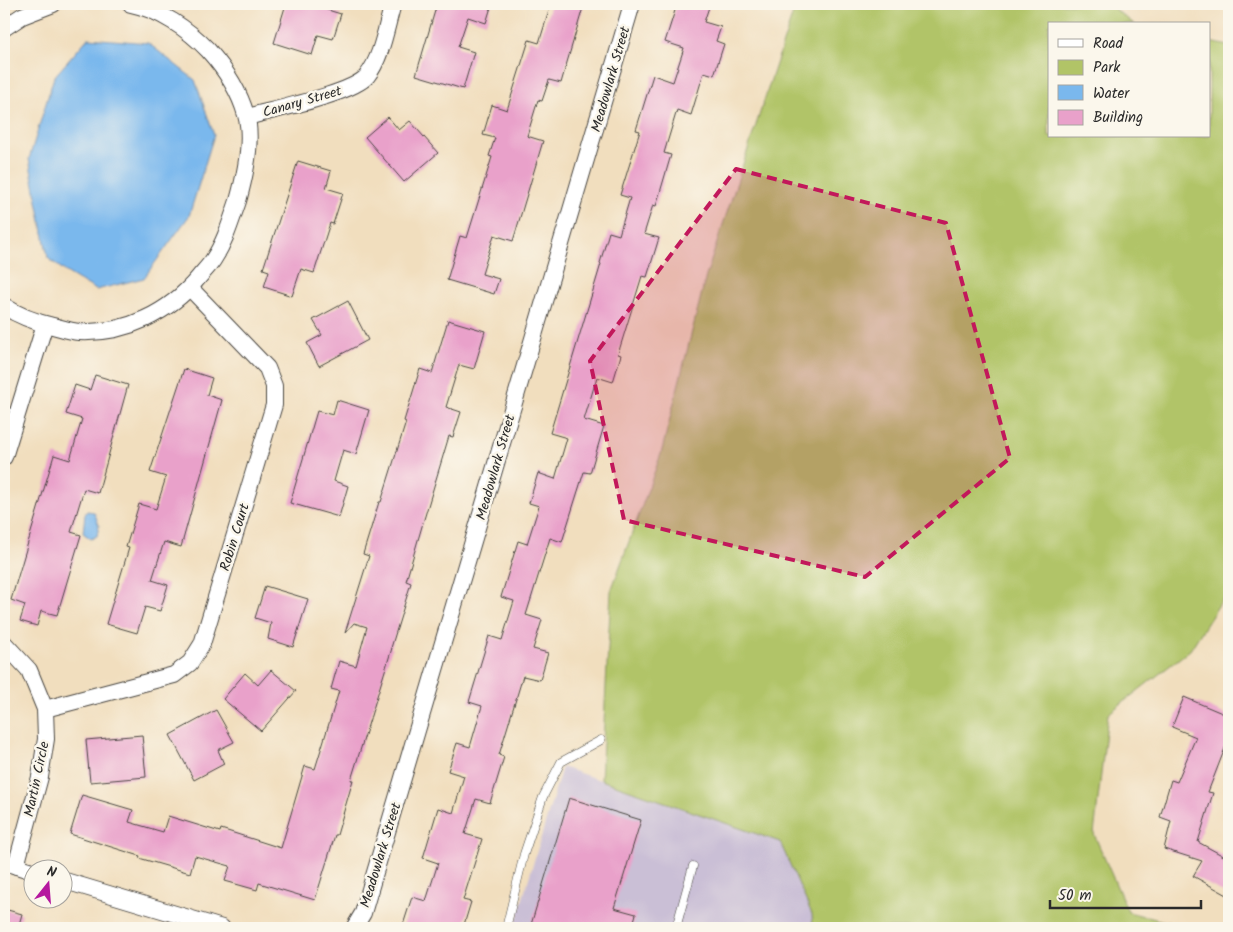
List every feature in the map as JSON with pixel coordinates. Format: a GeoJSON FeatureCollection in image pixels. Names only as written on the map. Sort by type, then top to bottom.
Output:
{"type":"FeatureCollection","features":[{"type":"Feature","properties":{"kind":"street"},"geometry":{"type":"LineString","coordinates":[[4,28],[22,16],[54,4]]}},
{"type":"Feature","properties":{"kind":"street"},"geometry":{"type":"LineString","coordinates":[[4,306],[17,315],[78,332],[116,330],[140,322],[170,305],[190,288],[213,260],[229,230],[242,185],[248,153],[247,116],[235,87],[220,63],[200,41],[173,20],[135,4]]}},
{"type":"Feature","properties":{"kind":"street","name":"Canary Street"},"geometry":{"type":"LineString","coordinates":[[247,116],[341,92],[366,77],[378,57],[393,4]]}},
{"type":"Feature","properties":{"kind":"street","name":"Meadowlark Street"},"geometry":{"type":"LineString","coordinates":[[354,928],[363,913],[632,4]]}},
{"type":"Feature","properties":{"kind":"street","name":"Robin Court"},"geometry":{"type":"LineString","coordinates":[[45,709],[174,675],[190,663],[202,644],[274,406],[274,386],[267,368],[190,288]]}},
{"type":"Feature","properties":{"kind":"street"},"geometry":{"type":"LineString","coordinates":[[4,456],[45,324]]}},
{"type":"Feature","properties":{"kind":"street","name":"Martin Circle"},"geometry":{"type":"LineString","coordinates":[[4,644],[29,670],[45,709],[46,739],[40,777],[10,864]]}},
{"type":"Feature","properties":{"kind":"street"},"geometry":{"type":"LineString","coordinates":[[10,864],[22,868]]}},
{"type":"Feature","properties":{"kind":"street"},"geometry":{"type":"LineString","coordinates":[[72,883],[222,928]]}},
{"type":"Feature","properties":{"kind":"lane"},"geometry":{"type":"LineString","coordinates":[[506,928],[524,854],[543,797],[561,762],[601,740]]}},
{"type":"Feature","properties":{"kind":"lane"},"geometry":{"type":"LineString","coordinates":[[676,928],[693,866]]}},
{"type":"Feature","properties":{"kind":"highlighted area"},"geometry":{"type":"Polygon","coordinates":[[[736,169],[946,223],[1010,458],[865,577],[624,520],[590,361],[736,169]]]}},
{"type":"Feature","properties":{"kind":"shaded area"},"geometry":{"type":"Polygon","coordinates":[[[562,767],[780,842],[812,914],[813,928],[514,928],[562,767]]]}},
{"type":"Feature","properties":{"kind":"green space"},"geometry":{"type":"Polygon","coordinates":[[[796,4],[1108,4],[1131,22],[1048,22],[1048,138],[1210,138],[1210,42],[1229,46],[1229,589],[1190,650],[1108,714],[1094,834],[1128,912],[1191,928],[813,928],[812,914],[780,842],[601,780],[611,591],[661,454],[706,276],[796,4]]]}},
{"type":"Feature","properties":{"kind":"water"},"geometry":{"type":"Polygon","coordinates":[[[88,38],[148,43],[195,80],[214,135],[189,216],[144,278],[96,290],[66,272],[48,258],[29,159],[54,77],[88,38]]]}},
{"type":"Feature","properties":{"kind":"water"},"geometry":{"type":"Polygon","coordinates":[[[87,511],[94,512],[99,525],[97,536],[91,539],[83,533],[87,511]]]}},
{"type":"Feature","properties":{"kind":"building"},"geometry":{"type":"Polygon","coordinates":[[[286,4],[308,4],[341,14],[333,39],[318,35],[312,55],[274,43],[286,4]]]}},
{"type":"Feature","properties":{"kind":"building"},"geometry":{"type":"Polygon","coordinates":[[[437,4],[492,4],[486,23],[468,17],[458,47],[474,52],[463,89],[416,75],[437,4]]]}},
{"type":"Feature","properties":{"kind":"building"},"geometry":{"type":"Polygon","coordinates":[[[551,4],[584,4],[561,83],[549,80],[542,101],[538,100],[527,136],[543,141],[513,241],[494,235],[482,274],[499,279],[494,294],[447,280],[460,236],[467,238],[492,157],[489,156],[495,138],[483,135],[492,105],[507,110],[529,40],[539,43],[551,4]]]}},
{"type":"Feature","properties":{"kind":"building"},"geometry":{"type":"Polygon","coordinates":[[[677,4],[710,4],[704,22],[721,27],[716,41],[724,44],[714,75],[704,72],[691,115],[677,110],[664,153],[671,155],[656,206],[653,205],[644,234],[659,238],[647,277],[642,276],[618,354],[621,355],[613,382],[597,377],[584,420],[604,426],[590,473],[584,472],[562,542],[550,538],[526,615],[542,620],[533,649],[548,653],[540,680],[523,676],[499,755],[504,757],[490,803],[476,799],[465,834],[482,839],[463,900],[471,902],[463,928],[415,928],[403,925],[412,897],[426,901],[438,863],[423,858],[438,808],[453,813],[464,776],[448,771],[457,743],[470,747],[482,706],[469,702],[489,636],[502,640],[514,601],[501,597],[518,541],[527,544],[539,506],[529,503],[538,473],[555,479],[567,438],[550,433],[609,232],[619,235],[630,198],[620,195],[640,131],[636,130],[653,75],[673,82],[684,48],[665,42],[677,4]]]}},
{"type":"Feature","properties":{"kind":"building"},"geometry":{"type":"Polygon","coordinates":[[[388,117],[399,130],[410,121],[438,153],[404,182],[365,137],[388,117]]]}},
{"type":"Feature","properties":{"kind":"building"},"geometry":{"type":"Polygon","coordinates":[[[298,161],[331,171],[326,188],[343,193],[333,224],[330,223],[314,273],[301,269],[292,296],[264,287],[269,271],[263,269],[298,161]]]}},
{"type":"Feature","properties":{"kind":"building"},"geometry":{"type":"Polygon","coordinates":[[[348,301],[368,340],[319,366],[307,343],[322,335],[313,320],[348,301]]]}},
{"type":"Feature","properties":{"kind":"building"},"geometry":{"type":"Polygon","coordinates":[[[448,320],[485,331],[474,369],[459,365],[446,407],[461,412],[453,437],[449,436],[425,516],[406,581],[411,583],[351,780],[353,780],[337,835],[335,835],[315,900],[259,883],[257,890],[225,881],[230,866],[195,856],[190,873],[70,834],[82,795],[133,810],[129,822],[163,832],[168,816],[220,832],[221,829],[281,848],[305,766],[315,769],[339,691],[331,689],[339,661],[356,666],[367,627],[354,623],[345,633],[369,556],[363,554],[406,422],[404,421],[420,369],[432,373],[448,320]]]}},
{"type":"Feature","properties":{"kind":"building"},"geometry":{"type":"Polygon","coordinates":[[[184,369],[212,378],[207,395],[222,400],[181,547],[164,542],[152,580],[168,585],[160,611],[145,607],[137,633],[106,624],[129,548],[126,547],[139,504],[156,509],[166,477],[150,472],[184,369]]]}},
{"type":"Feature","properties":{"kind":"building"},"geometry":{"type":"Polygon","coordinates":[[[95,375],[128,385],[98,493],[84,489],[71,532],[81,535],[57,615],[41,611],[37,626],[20,621],[25,605],[11,600],[54,455],[70,460],[82,419],[66,414],[75,385],[90,390],[95,375]]]}},
{"type":"Feature","properties":{"kind":"building"},"geometry":{"type":"Polygon","coordinates":[[[337,400],[369,410],[356,454],[343,450],[334,481],[348,486],[339,517],[290,503],[317,411],[333,415],[337,400]]]}},
{"type":"Feature","properties":{"kind":"building"},"geometry":{"type":"Polygon","coordinates":[[[265,586],[308,599],[293,647],[268,639],[271,623],[255,618],[265,586]]]}},
{"type":"Feature","properties":{"kind":"building"},"geometry":{"type":"Polygon","coordinates":[[[271,670],[296,691],[261,731],[223,699],[245,673],[258,685],[271,670]]]}},
{"type":"Feature","properties":{"kind":"building"},"geometry":{"type":"Polygon","coordinates":[[[1184,697],[1229,716],[1229,738],[1208,792],[1213,793],[1198,842],[1229,859],[1229,896],[1193,876],[1202,861],[1164,849],[1171,821],[1160,817],[1171,780],[1177,782],[1196,737],[1172,727],[1184,697]]]}},
{"type":"Feature","properties":{"kind":"building"},"geometry":{"type":"Polygon","coordinates":[[[216,710],[234,742],[218,750],[224,764],[194,780],[170,735],[216,710]]]}},
{"type":"Feature","properties":{"kind":"building"},"geometry":{"type":"Polygon","coordinates":[[[142,735],[146,777],[90,782],[86,740],[142,735]]]}},
{"type":"Feature","properties":{"kind":"building"},"geometry":{"type":"Polygon","coordinates":[[[569,798],[641,820],[614,908],[636,914],[632,928],[530,928],[569,798]]]}},
{"type":"Feature","properties":{"kind":"building"},"geometry":{"type":"Polygon","coordinates":[[[4,909],[22,914],[18,928],[4,928],[4,909]]]}}]}
